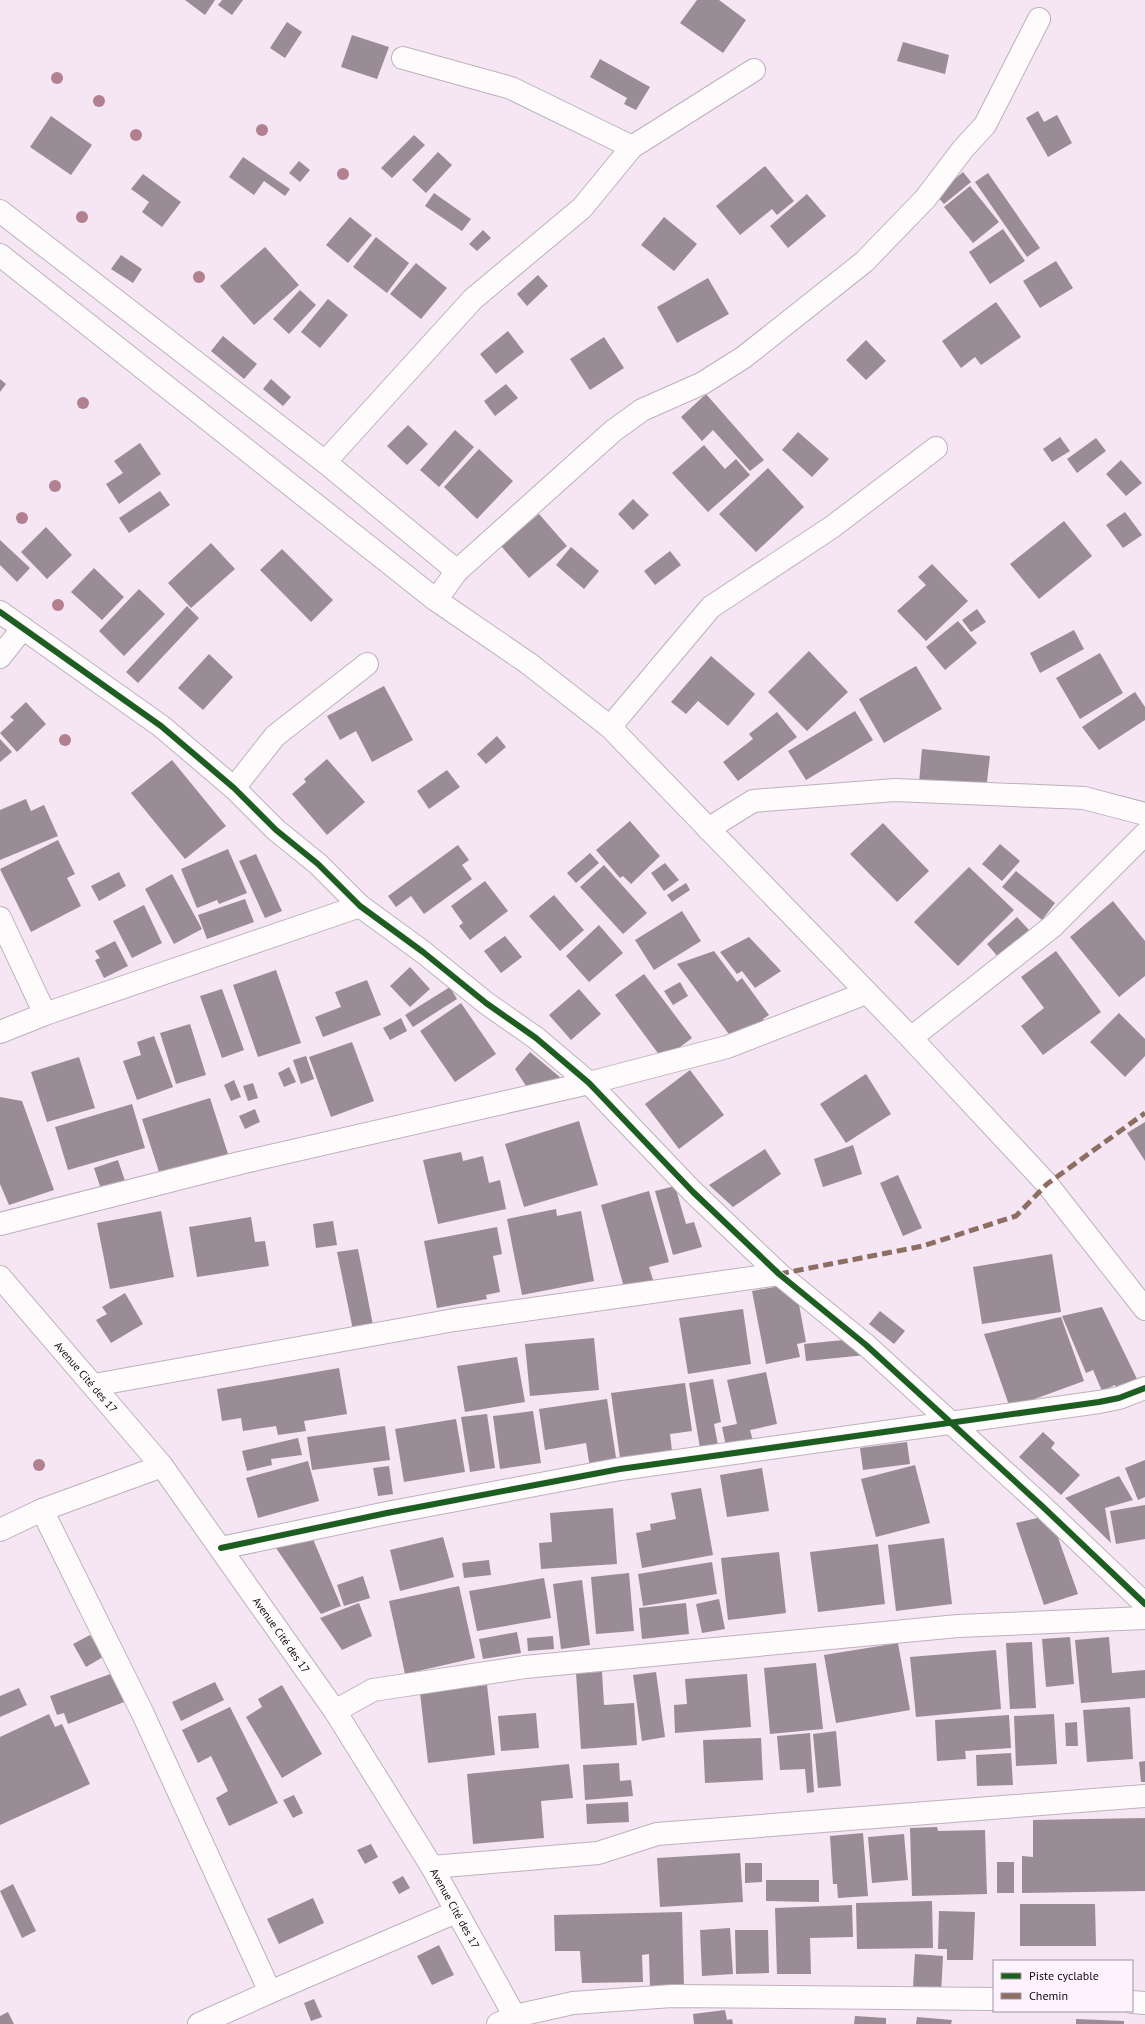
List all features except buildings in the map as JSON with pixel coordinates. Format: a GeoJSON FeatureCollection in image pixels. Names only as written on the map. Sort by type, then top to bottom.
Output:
{"type":"FeatureCollection","features":[{"type":"Feature","properties":{"kind":"street"},"geometry":{"type":"LineString","coordinates":[[436,600],[457,571],[613,431],[642,410],[703,383],[744,357],[864,262],[925,199],[963,149],[985,125],[1039,19]]}},
{"type":"Feature","properties":{"kind":"street"},"geometry":{"type":"LineString","coordinates":[[403,58],[511,88],[632,147]]}},
{"type":"Feature","properties":{"kind":"street"},"geometry":{"type":"LineString","coordinates":[[325,462],[473,299],[582,208],[632,147],[754,70]]}},
{"type":"Feature","properties":{"kind":"street"},"geometry":{"type":"LineString","coordinates":[[0,211],[325,462],[457,571]]}},
{"type":"Feature","properties":{"kind":"street"},"geometry":{"type":"LineString","coordinates":[[0,255],[436,600],[528,663],[610,727],[911,1038],[1048,1184],[1145,1309]]}},
{"type":"Feature","properties":{"kind":"street"},"geometry":{"type":"LineString","coordinates":[[610,727],[711,607],[832,527],[936,448]]}},
{"type":"Feature","properties":{"kind":"street"},"geometry":{"type":"LineString","coordinates":[[0,612],[161,726],[234,788],[276,830],[318,864],[360,906],[423,952],[486,1003],[536,1038],[589,1082],[693,1192],[779,1274],[866,1345],[1042,1506],[1145,1604]]}},
{"type":"Feature","properties":{"kind":"street"},"geometry":{"type":"LineString","coordinates":[[0,657],[23,628]]}},
{"type":"Feature","properties":{"kind":"street"},"geometry":{"type":"LineString","coordinates":[[234,788],[275,736],[366,664]]}},
{"type":"Feature","properties":{"kind":"street"},"geometry":{"type":"LineString","coordinates":[[708,829],[753,801],[895,790],[1084,798],[1145,814]]}},
{"type":"Feature","properties":{"kind":"street"},"geometry":{"type":"LineString","coordinates":[[911,1038],[1053,926],[1145,834]]}},
{"type":"Feature","properties":{"kind":"street"},"geometry":{"type":"LineString","coordinates":[[0,1032],[45,1014],[360,906]]}},
{"type":"Feature","properties":{"kind":"street"},"geometry":{"type":"LineString","coordinates":[[0,918],[45,1014]]}},
{"type":"Feature","properties":{"kind":"street"},"geometry":{"type":"LineString","coordinates":[[0,1224],[240,1163],[589,1082],[727,1047],[866,993]]}},
{"type":"Feature","properties":{"kind":"street"},"geometry":{"type":"LineString","coordinates":[[94,1385],[454,1320],[779,1274]]}},
{"type":"Feature","properties":{"kind":"street","name":"Avenue Cité des 17"},"geometry":{"type":"LineString","coordinates":[[0,1277],[162,1466],[335,1711],[432,1867],[511,2021]]}},
{"type":"Feature","properties":{"kind":"street"},"geometry":{"type":"LineString","coordinates":[[221,1548],[387,1512],[620,1469],[1099,1402],[1119,1398],[1145,1388]]}},
{"type":"Feature","properties":{"kind":"street"},"geometry":{"type":"LineString","coordinates":[[0,1530],[42,1510],[162,1466]]}},
{"type":"Feature","properties":{"kind":"street"},"geometry":{"type":"LineString","coordinates":[[42,1510],[143,1714],[270,1992]]}},
{"type":"Feature","properties":{"kind":"street"},"geometry":{"type":"LineString","coordinates":[[335,1711],[373,1690],[524,1667],[958,1626],[1145,1618]]}},
{"type":"Feature","properties":{"kind":"street"},"geometry":{"type":"LineString","coordinates":[[432,1867],[598,1853],[657,1834],[1145,1796]]}},
{"type":"Feature","properties":{"kind":"street"},"geometry":{"type":"LineString","coordinates":[[199,2024],[456,1912]]}},
{"type":"Feature","properties":{"kind":"street"},"geometry":{"type":"LineString","coordinates":[[511,2021],[573,2003],[672,1996],[993,1999]]}},
{"type":"Feature","properties":{"kind":"street"},"geometry":{"type":"LineString","coordinates":[[1133,2002],[1145,2003]]}},
{"type":"Feature","properties":{"kind":"marked path"},"geometry":{"type":"LineString","coordinates":[[779,1274],[923,1246],[1016,1216],[1047,1184],[1145,1113]]}},
{"type":"Feature","properties":{"kind":"cycle path"},"geometry":{"type":"LineString","coordinates":[[0,612],[161,726],[234,788],[276,830],[318,864],[360,906],[423,952],[486,1003],[536,1038],[589,1083],[693,1192],[779,1274],[866,1345],[1042,1506],[1145,1604]]}},
{"type":"Feature","properties":{"kind":"cycle path"},"geometry":{"type":"LineString","coordinates":[[221,1548],[387,1513],[620,1469],[1099,1402],[1119,1398],[1145,1388]]}}]}
